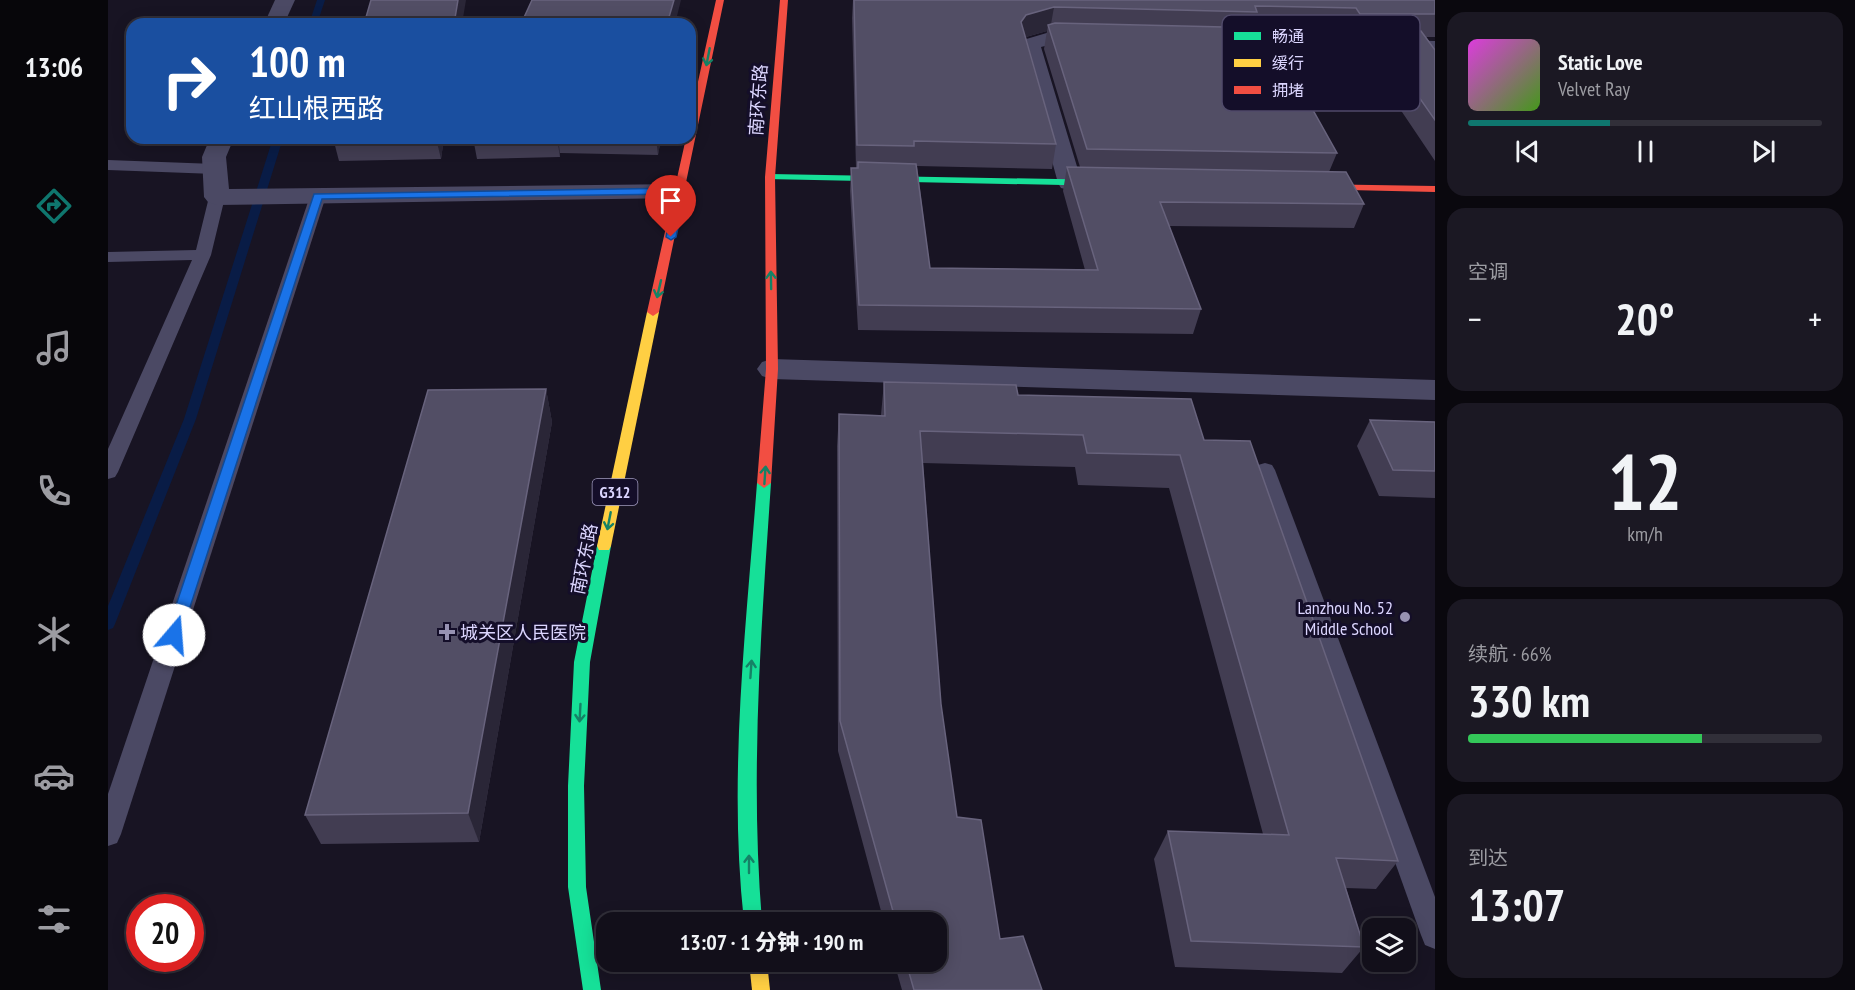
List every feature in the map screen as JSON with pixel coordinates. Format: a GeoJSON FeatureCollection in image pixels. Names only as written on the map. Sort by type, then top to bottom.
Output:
{"type":"FeatureCollection","features":[{"type":"Feature","properties":{"kind":"main road","name":"南环东路"},"geometry":{"type":"LineString","coordinates":[[696,118],[720,0]]}},
{"type":"Feature","properties":{"kind":"main road","name":"南环东路"},"geometry":{"type":"LineString","coordinates":[[752,912],[749,884],[749,703],[772,369],[770,177],[783,0]]}},
{"type":"Feature","properties":{"kind":"main road","name":"南环东路"},"geometry":{"type":"LineString","coordinates":[[592,990],[577,887],[576,786],[582,662],[612,506],[691,144]]}},
{"type":"Feature","properties":{"kind":"main road"},"geometry":{"type":"LineString","coordinates":[[770,177],[1129,184]]}},
{"type":"Feature","properties":{"kind":"main road"},"geometry":{"type":"LineString","coordinates":[[1294,187],[1435,189]]}},
{"type":"Feature","properties":{"kind":"main road"},"geometry":{"type":"LineString","coordinates":[[759,972],[761,990]]}},
{"type":"Feature","properties":{"kind":"street"},"geometry":{"type":"LineString","coordinates":[[277,18],[285,0]]}},
{"type":"Feature","properties":{"kind":"street"},"geometry":{"type":"LineString","coordinates":[[1070,183],[1030,44],[1050,38],[1108,39]]}},
{"type":"Feature","properties":{"kind":"street"},"geometry":{"type":"LineString","coordinates":[[1213,42],[1222,42]]}},
{"type":"Feature","properties":{"kind":"street"},"geometry":{"type":"LineString","coordinates":[[1420,47],[1435,47]]}},
{"type":"Feature","properties":{"kind":"street"},"geometry":{"type":"LineString","coordinates":[[219,144],[214,156],[217,197],[681,191]]}},
{"type":"Feature","properties":{"kind":"street"},"geometry":{"type":"LineString","coordinates":[[772,369],[1435,390]]}},
{"type":"Feature","properties":{"kind":"lane"},"geometry":{"type":"LineString","coordinates":[[108,165],[214,169]]}},
{"type":"Feature","properties":{"kind":"lane"},"geometry":{"type":"LineString","coordinates":[[108,834],[318,196]]}},
{"type":"Feature","properties":{"kind":"lane"},"geometry":{"type":"LineString","coordinates":[[108,472],[203,255],[217,197]]}},
{"type":"Feature","properties":{"kind":"lane"},"geometry":{"type":"LineString","coordinates":[[108,257],[203,255]]}},
{"type":"Feature","properties":{"kind":"lane"},"geometry":{"type":"LineString","coordinates":[[1265,470],[1435,935]]}},
{"type":"Feature","properties":{"kind":"building"},"geometry":{"type":"Polygon","coordinates":[[[371,0],[458,0],[455,18],[366,18],[371,0]]]}},
{"type":"Feature","properties":{"kind":"building"},"geometry":{"type":"Polygon","coordinates":[[[532,0],[674,0],[669,18],[524,18],[532,0]]]}},
{"type":"Feature","properties":{"kind":"building"},"geometry":{"type":"Polygon","coordinates":[[[854,0],[1435,0],[1435,14],[1360,14],[1356,8],[1255,6],[1257,12],[1054,7],[1026,15],[1021,22],[1056,144],[914,141],[914,146],[857,145],[854,0]]]}},
{"type":"Feature","properties":{"kind":"building"},"geometry":{"type":"Polygon","coordinates":[[[1055,23],[1222,27],[1222,111],[1313,111],[1337,153],[1087,149],[1048,25],[1055,23]]]}},
{"type":"Feature","properties":{"kind":"building"},"geometry":{"type":"Polygon","coordinates":[[[1420,31],[1435,50],[1435,120],[1420,99],[1420,31]]]}},
{"type":"Feature","properties":{"kind":"building"},"geometry":{"type":"Polygon","coordinates":[[[858,162],[916,164],[930,268],[1098,270],[1067,167],[1346,172],[1364,204],[1160,202],[1201,309],[859,305],[851,168],[858,168],[858,162]]]}},
{"type":"Feature","properties":{"kind":"building"},"geometry":{"type":"Polygon","coordinates":[[[884,382],[1016,385],[1018,395],[1191,399],[1204,440],[1250,441],[1398,861],[1336,858],[1362,947],[1191,941],[1168,831],[1289,835],[1180,455],[1087,453],[1083,435],[920,431],[941,704],[957,817],[981,820],[1000,939],[1023,936],[1042,990],[914,990],[909,972],[947,972],[947,912],[893,912],[840,721],[839,414],[885,416],[884,382]]]}},
{"type":"Feature","properties":{"kind":"building","name":"城关区人民医院"},"geometry":{"type":"Polygon","coordinates":[[[546,389],[468,813],[305,815],[428,390],[546,389]]]}},
{"type":"Feature","properties":{"kind":"building"},"geometry":{"type":"Polygon","coordinates":[[[1370,420],[1435,422],[1435,471],[1393,470],[1370,420]]]}},
{"type":"Feature","properties":{"kind":"waterway"},"geometry":{"type":"LineString","coordinates":[[315,18],[321,0]]}},
{"type":"Feature","properties":{"kind":"waterway"},"geometry":{"type":"LineString","coordinates":[[108,624],[190,419],[276,144]]}},
{"type":"Feature","properties":{"kind":"traffic: fast"},"geometry":{"type":"LineString","coordinates":[[770,177],[1110,183]]}},
{"type":"Feature","properties":{"kind":"traffic: fast"},"geometry":{"type":"LineString","coordinates":[[752,912],[747,813],[747,758],[752,647],[764,483]]}},
{"type":"Feature","properties":{"kind":"traffic: fast"},"geometry":{"type":"LineString","coordinates":[[592,990],[577,887],[576,786],[582,662],[604,546]]}},
{"type":"Feature","properties":{"kind":"traffic: slow"},"geometry":{"type":"LineString","coordinates":[[604,546],[653,312]]}},
{"type":"Feature","properties":{"kind":"traffic: slow"},"geometry":{"type":"LineString","coordinates":[[759,972],[761,990]]}},
{"type":"Feature","properties":{"kind":"traffic: jam"},"geometry":{"type":"LineString","coordinates":[[696,112],[720,0]]}},
{"type":"Feature","properties":{"kind":"traffic: jam"},"geometry":{"type":"LineString","coordinates":[[764,483],[772,369],[770,177],[784,0]]}},
{"type":"Feature","properties":{"kind":"traffic: jam"},"geometry":{"type":"LineString","coordinates":[[653,312],[689,144]]}},
{"type":"Feature","properties":{"kind":"traffic: jam"},"geometry":{"type":"LineString","coordinates":[[1309,187],[1435,189]]}},
{"type":"Feature","properties":{"kind":"place","name":"Lanzhou No. 52 Middle School"},"geometry":{"type":"Point","coordinates":[1405,617]}},
{"type":"Feature","properties":{"kind":"place","name":"城关区人民医院"},"geometry":{"type":"Point","coordinates":[447,632]}},
{"type":"Feature","properties":{"kind":"route"},"geometry":{"type":"LineString","coordinates":[[174,635],[318,196],[681,191],[671,237]]}}]}
